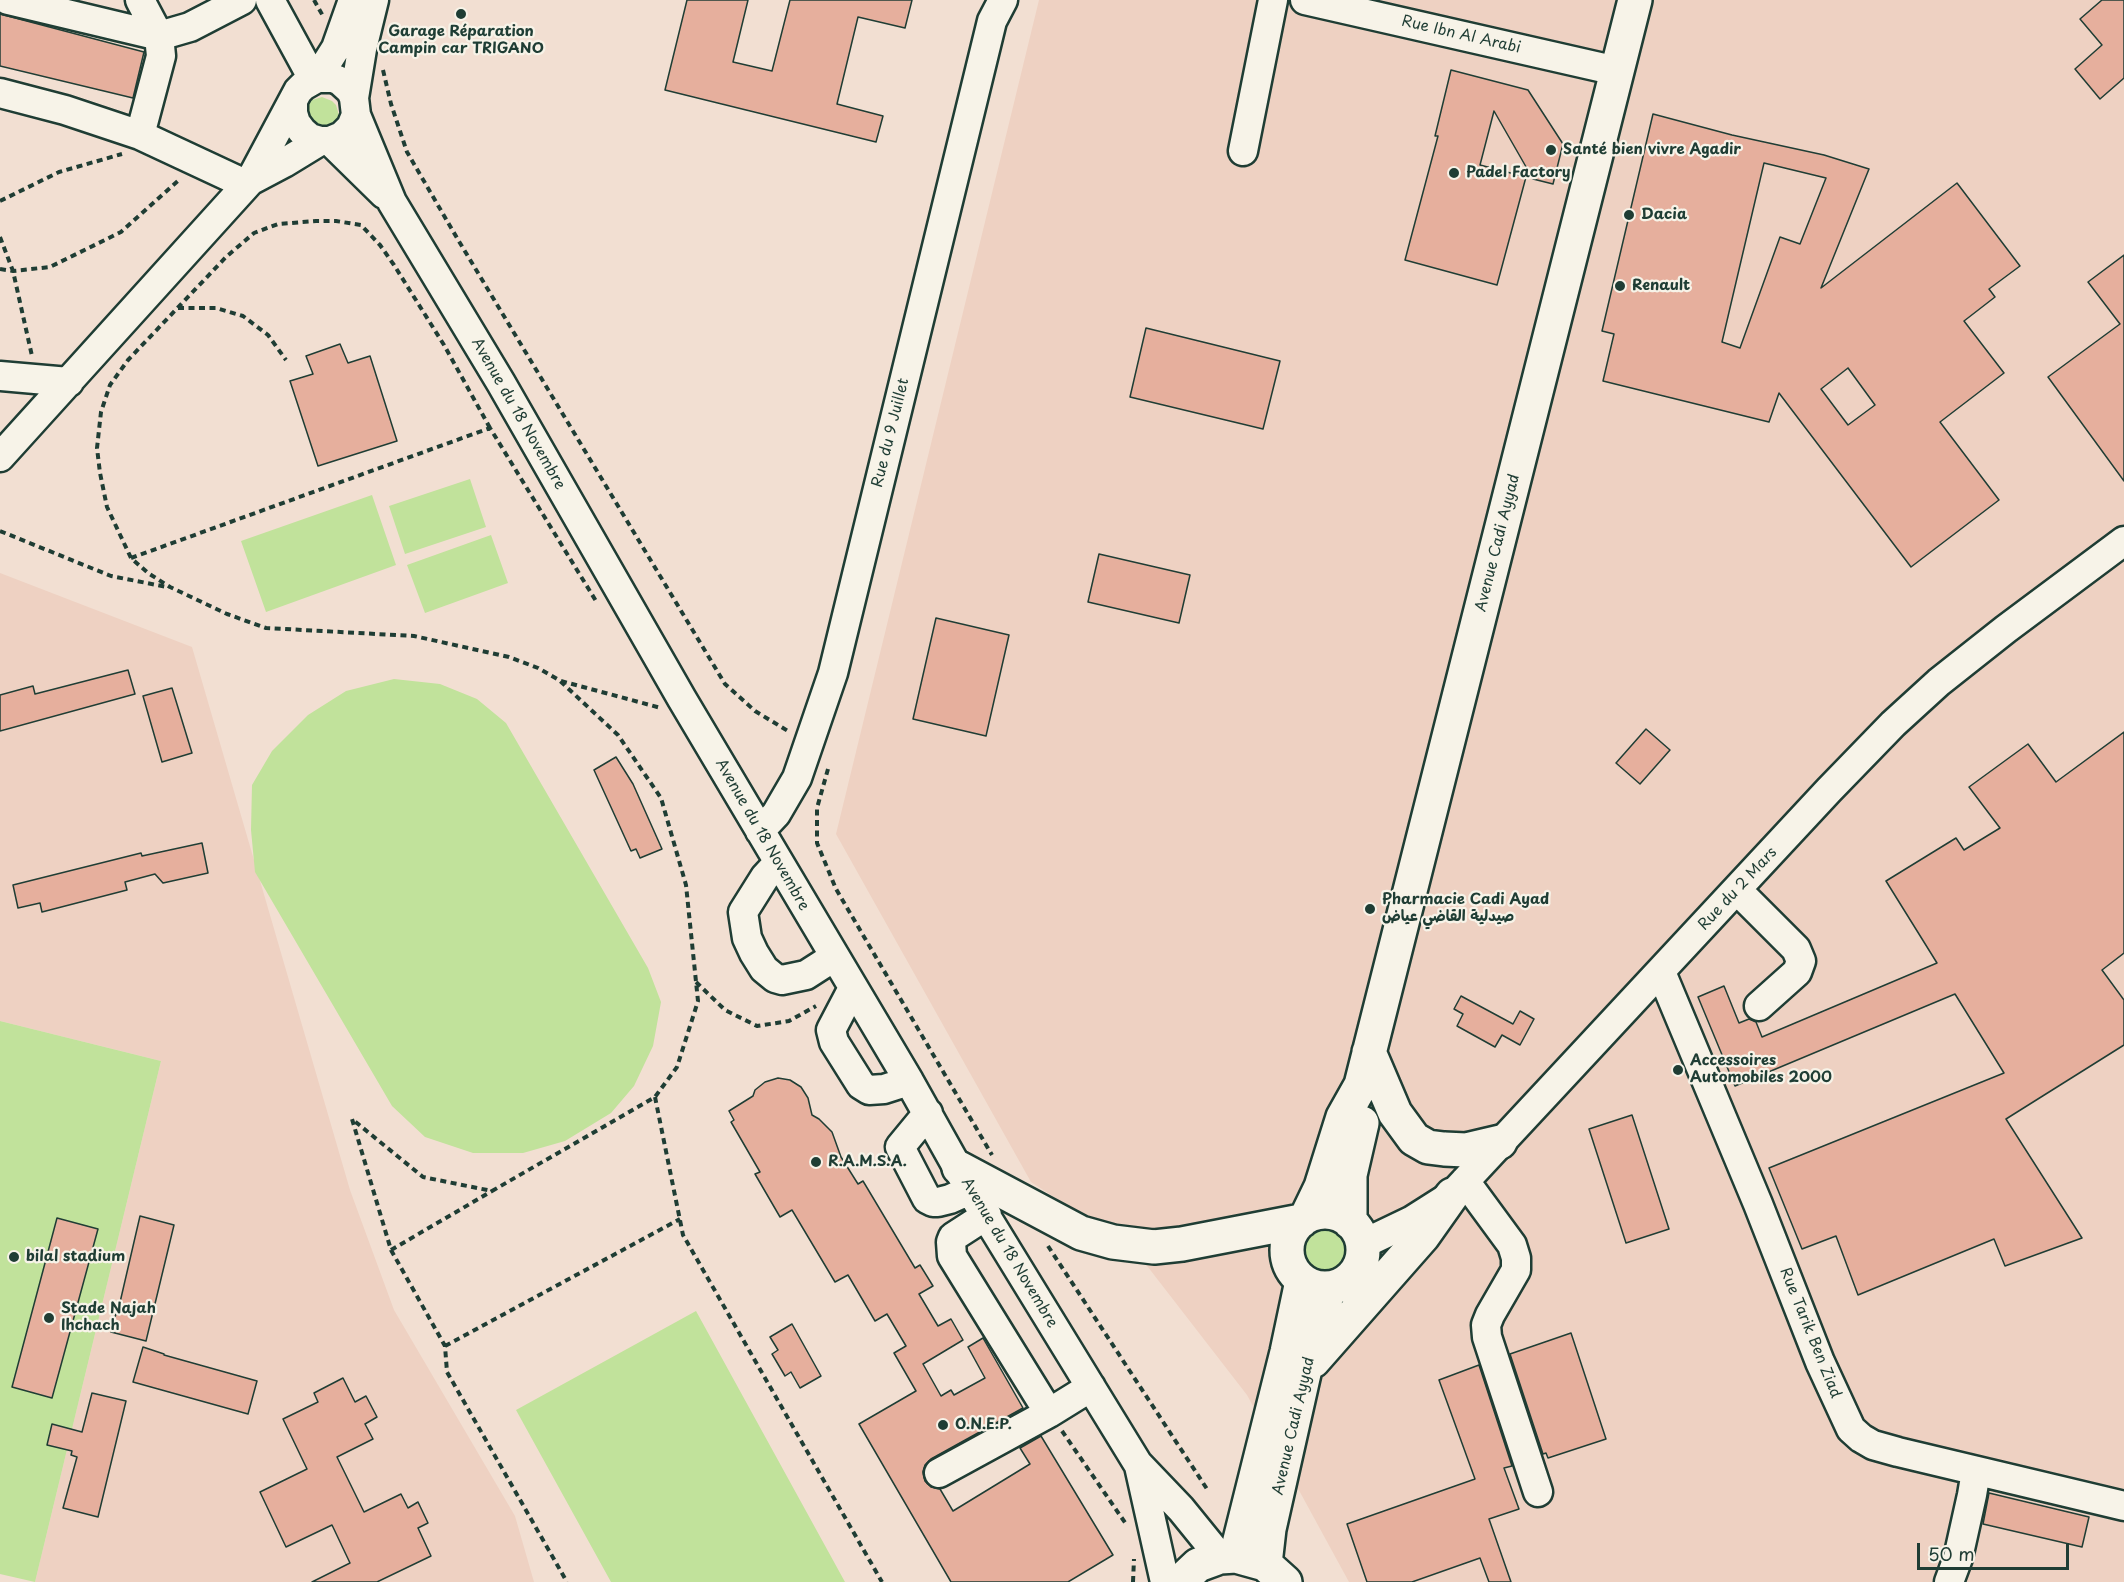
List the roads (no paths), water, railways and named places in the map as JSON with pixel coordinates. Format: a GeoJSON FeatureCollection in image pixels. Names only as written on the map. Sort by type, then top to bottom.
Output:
{"type":"FeatureCollection","features":[{"type":"Feature","properties":{"kind":"main road","name":"Avenue Cadi Ayyad"},"geometry":{"type":"LineString","coordinates":[[1357,1233],[1350,1175],[1362,1121],[1361,1085],[1635,0]]}},
{"type":"Feature","properties":{"kind":"main road"},"geometry":{"type":"LineString","coordinates":[[1369,1052],[1395,1113],[1414,1139],[1428,1147],[1466,1150],[1500,1142]]}},
{"type":"Feature","properties":{"kind":"main road","name":"Avenue Cadi Ayyad"},"geometry":{"type":"LineString","coordinates":[[1304,1218],[1321,1187],[1343,1117],[1361,1085]]}},
{"type":"Feature","properties":{"kind":"main road"},"geometry":{"type":"LineString","coordinates":[[965,1179],[1028,1206],[1081,1233],[1113,1242],[1154,1247],[1182,1244],[1304,1218],[1318,1212],[1341,1215],[1357,1233],[1362,1259],[1356,1273],[1344,1284],[1316,1284],[1293,1270],[1288,1258],[1287,1244],[1292,1231],[1304,1218]]}},
{"type":"Feature","properties":{"kind":"main road"},"geometry":{"type":"LineString","coordinates":[[1305,1369],[1423,1236],[1459,1188]]}},
{"type":"Feature","properties":{"kind":"main road","name":"Avenue Cadi Ayyad"},"geometry":{"type":"LineString","coordinates":[[1252,1565],[1269,1529],[1305,1369],[1316,1284]]}},
{"type":"Feature","properties":{"kind":"main road","name":"Avenue Cadi Ayyad"},"geometry":{"type":"LineString","coordinates":[[1252,1565],[1287,1352],[1316,1284]]}},
{"type":"Feature","properties":{"kind":"main road"},"geometry":{"type":"LineString","coordinates":[[1180,1582],[1198,1565],[1252,1565]]}},
{"type":"Feature","properties":{"kind":"street"},"geometry":{"type":"LineString","coordinates":[[8,0],[159,36],[190,27],[242,0]]}},
{"type":"Feature","properties":{"kind":"street"},"geometry":{"type":"LineString","coordinates":[[133,144],[161,56],[159,36],[140,0]]}},
{"type":"Feature","properties":{"kind":"street"},"geometry":{"type":"LineString","coordinates":[[270,0],[315,79]]}},
{"type":"Feature","properties":{"kind":"street"},"geometry":{"type":"LineString","coordinates":[[248,182],[325,141],[347,132],[355,106],[350,45],[353,0]]}},
{"type":"Feature","properties":{"kind":"street"},"geometry":{"type":"LineString","coordinates":[[0,457],[248,182],[298,91],[315,79],[336,48],[350,45],[374,0]]}},
{"type":"Feature","properties":{"kind":"street"},"geometry":{"type":"LineString","coordinates":[[1243,151],[1265,31],[1273,0]]}},
{"type":"Feature","properties":{"kind":"street","name":"Rue Ibn Al Arabi"},"geometry":{"type":"LineString","coordinates":[[1305,0],[1617,70]]}},
{"type":"Feature","properties":{"kind":"street","name":"Rue du 9 Juillet"},"geometry":{"type":"LineString","coordinates":[[760,831],[787,798],[833,673],[995,7]]}},
{"type":"Feature","properties":{"kind":"street"},"geometry":{"type":"LineString","coordinates":[[315,79],[333,78],[340,81],[351,91],[355,106]]}},
{"type":"Feature","properties":{"kind":"street"},"geometry":{"type":"LineString","coordinates":[[0,93],[65,110],[133,144],[200,161],[248,182]]}},
{"type":"Feature","properties":{"kind":"street"},"geometry":{"type":"LineString","coordinates":[[293,102],[296,123],[302,131],[310,138],[325,141]]}},
{"type":"Feature","properties":{"kind":"street","name":"Avenue du 18 Novembre"},"geometry":{"type":"LineString","coordinates":[[355,106],[392,202],[501,383],[778,863],[1090,1387],[1138,1464],[1181,1509],[1252,1565]]}},
{"type":"Feature","properties":{"kind":"street","name":"Avenue du 18 Novembre"},"geometry":{"type":"LineString","coordinates":[[325,141],[392,202]]}},
{"type":"Feature","properties":{"kind":"street"},"geometry":{"type":"LineString","coordinates":[[0,376],[69,382]]}},
{"type":"Feature","properties":{"kind":"street","name":"Rue du 2 Mars"},"geometry":{"type":"LineString","coordinates":[[1357,1233],[1411,1221],[1459,1188],[1893,724],[1939,682],[2124,541]]}},
{"type":"Feature","properties":{"kind":"street"},"geometry":{"type":"LineString","coordinates":[[778,863],[765,877],[743,912],[747,938],[754,953],[765,969],[775,978],[782,980],[806,975],[834,957]]}},
{"type":"Feature","properties":{"kind":"street"},"geometry":{"type":"LineString","coordinates":[[1737,890],[1796,950],[1801,961],[1797,972],[1759,1006]]}},
{"type":"Feature","properties":{"kind":"street","name":"Rue Tarik Ben Ziad"},"geometry":{"type":"LineString","coordinates":[[1661,972],[1758,1204],[1820,1362],[1851,1429],[1874,1445],[2124,1506]]}},
{"type":"Feature","properties":{"kind":"street"},"geometry":{"type":"LineString","coordinates":[[853,988],[840,1017],[831,1030],[834,1042],[861,1085],[869,1090],[884,1089],[909,1081]]}},
{"type":"Feature","properties":{"kind":"street"},"geometry":{"type":"LineString","coordinates":[[928,1113],[900,1147],[927,1199],[933,1202],[950,1199],[965,1179]]}},
{"type":"Feature","properties":{"kind":"street"},"geometry":{"type":"LineString","coordinates":[[1459,1188],[1512,1245],[1516,1258],[1516,1270],[1490,1314],[1486,1325],[1486,1337],[1538,1492]]}},
{"type":"Feature","properties":{"kind":"street"},"geometry":{"type":"LineString","coordinates":[[987,1215],[952,1237],[952,1256],[1049,1413]]}},
{"type":"Feature","properties":{"kind":"street"},"geometry":{"type":"LineString","coordinates":[[939,1473],[1049,1413],[1090,1387]]}},
{"type":"Feature","properties":{"kind":"street","name":"Avenue du 18 Novembre"},"geometry":{"type":"LineString","coordinates":[[1138,1464],[1165,1582]]}},
{"type":"Feature","properties":{"kind":"street"},"geometry":{"type":"LineString","coordinates":[[1949,1582],[1958,1558],[1976,1471]]}},
{"type":"Feature","properties":{"kind":"place","name":"Garage Réparation Campin car TRIGANO"},"geometry":{"type":"Point","coordinates":[461,14]}},
{"type":"Feature","properties":{"kind":"place","name":"Santé bien vivre Agadir"},"geometry":{"type":"Point","coordinates":[1551,150]}},
{"type":"Feature","properties":{"kind":"place","name":"Padel Factory"},"geometry":{"type":"Point","coordinates":[1454,173]}},
{"type":"Feature","properties":{"kind":"place","name":"Dacia"},"geometry":{"type":"Point","coordinates":[1629,215]}},
{"type":"Feature","properties":{"kind":"place","name":"Renault"},"geometry":{"type":"Point","coordinates":[1620,286]}},
{"type":"Feature","properties":{"kind":"place","name":"Pharmacie Cadi Ayad صيدلية القاضي عياض"},"geometry":{"type":"Point","coordinates":[1370,909]}},
{"type":"Feature","properties":{"kind":"place","name":"Accessoires Automobiles 2000"},"geometry":{"type":"Point","coordinates":[1678,1070]}},
{"type":"Feature","properties":{"kind":"place","name":"R.A.M.S.A."},"geometry":{"type":"Point","coordinates":[816,1162]}},
{"type":"Feature","properties":{"kind":"place","name":"bilal stadium"},"geometry":{"type":"Point","coordinates":[14,1257]}},
{"type":"Feature","properties":{"kind":"place","name":"Stade Najah Ihchach"},"geometry":{"type":"Point","coordinates":[49,1318]}},
{"type":"Feature","properties":{"kind":"place","name":"O.N.E.P."},"geometry":{"type":"Point","coordinates":[943,1425]}}]}
